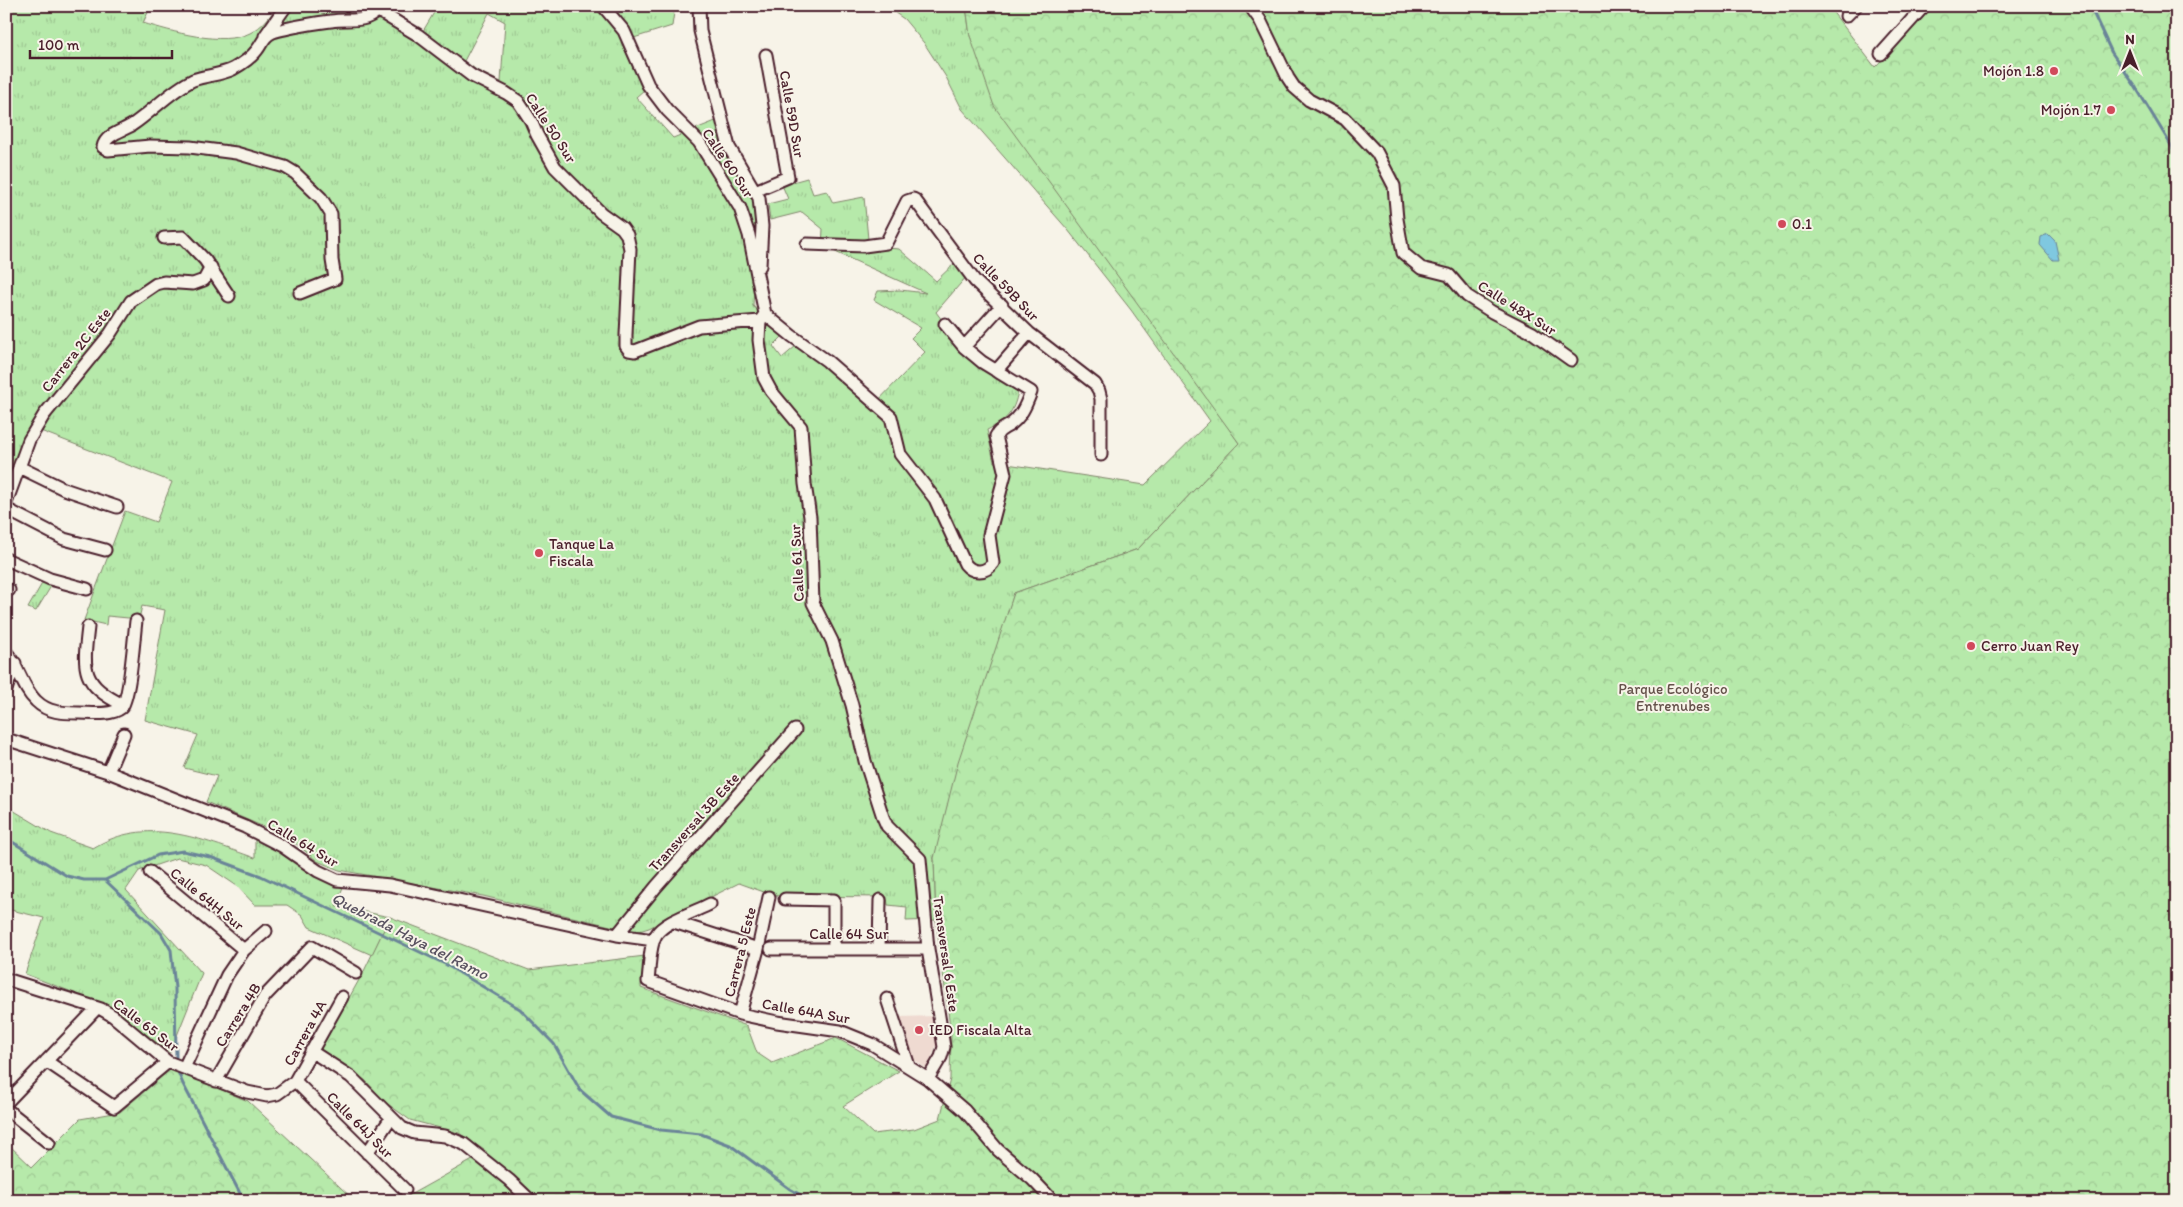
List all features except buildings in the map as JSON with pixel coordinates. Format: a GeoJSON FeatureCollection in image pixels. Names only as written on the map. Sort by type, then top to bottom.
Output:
{"type":"FeatureCollection","features":[{"type":"Feature","properties":{"kind":"street"},"geometry":{"type":"LineString","coordinates":[[286,6],[256,51],[240,65],[220,74],[195,80],[176,90],[132,124],[107,139],[103,147],[108,150],[150,146],[174,147],[236,153],[285,167],[300,176],[322,198],[332,214],[332,260],[335,279],[300,293]]}},
{"type":"Feature","properties":{"kind":"street","name":"Calle 60 Sur"},"geometry":{"type":"LineString","coordinates":[[603,6],[624,31],[648,85],[667,110],[699,142],[740,208],[750,235],[759,283],[762,317]]}},
{"type":"Feature","properties":{"kind":"street"},"geometry":{"type":"LineString","coordinates":[[699,6],[700,31],[730,147],[759,198],[762,214],[759,283]]}},
{"type":"Feature","properties":{"kind":"street","name":"Calle 48X Sur"},"geometry":{"type":"LineString","coordinates":[[1250,6],[1260,20],[1294,87],[1309,100],[1345,119],[1377,153],[1394,186],[1403,253],[1421,268],[1449,275],[1467,296],[1492,312],[1534,333],[1571,360]]}},
{"type":"Feature","properties":{"kind":"street"},"geometry":{"type":"LineString","coordinates":[[1846,16],[1856,6]]}},
{"type":"Feature","properties":{"kind":"street"},"geometry":{"type":"LineString","coordinates":[[1881,54],[1924,6]]}},
{"type":"Feature","properties":{"kind":"street"},"geometry":{"type":"LineString","coordinates":[[263,39],[274,32],[332,20],[364,19],[371,17],[374,9]]}},
{"type":"Feature","properties":{"kind":"street","name":"Calle 50 Sur"},"geometry":{"type":"LineString","coordinates":[[374,9],[418,35],[472,76],[518,101],[531,121],[555,167],[601,213],[622,228],[627,235],[630,250],[626,335],[629,350],[635,351],[699,326],[762,317]]}},
{"type":"Feature","properties":{"kind":"street","name":"Calle 59D Sur"},"geometry":{"type":"LineString","coordinates":[[755,191],[788,177],[766,56]]}},
{"type":"Feature","properties":{"kind":"street","name":"Calle 59B Sur"},"geometry":{"type":"LineString","coordinates":[[807,244],[864,246],[886,243],[909,200],[913,199],[920,205],[971,276],[1029,333],[1095,384],[1100,392],[1101,399],[1101,455]]}},
{"type":"Feature","properties":{"kind":"street"},"geometry":{"type":"LineString","coordinates":[[164,238],[183,238],[210,268],[229,296]]}},
{"type":"Feature","properties":{"kind":"street","name":"Carrera 2C Este"},"geometry":{"type":"LineString","coordinates":[[6,503],[29,440],[44,415],[110,334],[132,302],[156,284],[164,282],[193,284],[204,280],[210,268]]}},
{"type":"Feature","properties":{"kind":"street"},"geometry":{"type":"LineString","coordinates":[[964,347],[1002,305]]}},
{"type":"Feature","properties":{"kind":"street"},"geometry":{"type":"LineString","coordinates":[[762,317],[827,361],[891,417],[900,454],[934,499],[965,564],[976,572],[988,568],[994,559],[989,535],[1005,474],[995,441],[996,436],[997,433],[1017,419],[1025,408],[1030,392],[996,371],[964,347],[945,324]]}},
{"type":"Feature","properties":{"kind":"street","name":"Calle 61 Sur"},"geometry":{"type":"LineString","coordinates":[[762,317],[760,352],[766,385],[801,428],[805,484],[810,518],[812,603],[832,641],[852,705],[865,761],[883,817],[887,826],[920,858]]}},
{"type":"Feature","properties":{"kind":"street"},"geometry":{"type":"LineString","coordinates":[[996,371],[1029,333]]}},
{"type":"Feature","properties":{"kind":"street"},"geometry":{"type":"LineString","coordinates":[[19,467],[64,489],[117,506]]}},
{"type":"Feature","properties":{"kind":"street"},"geometry":{"type":"LineString","coordinates":[[6,509],[64,539],[105,550]]}},
{"type":"Feature","properties":{"kind":"street"},"geometry":{"type":"LineString","coordinates":[[6,560],[50,579],[87,589]]}},
{"type":"Feature","properties":{"kind":"street"},"geometry":{"type":"LineString","coordinates":[[6,652],[16,663],[29,693],[43,707],[61,712],[100,713],[119,708],[127,693],[136,621]]}},
{"type":"Feature","properties":{"kind":"street"},"geometry":{"type":"LineString","coordinates":[[88,627],[84,661],[86,674],[119,708]]}},
{"type":"Feature","properties":{"kind":"street"},"geometry":{"type":"LineString","coordinates":[[6,690],[16,663]]}},
{"type":"Feature","properties":{"kind":"street","name":"Transversal 3B Este"},"geometry":{"type":"LineString","coordinates":[[617,935],[656,887],[795,730]]}},
{"type":"Feature","properties":{"kind":"street"},"geometry":{"type":"LineString","coordinates":[[108,772],[124,734]]}},
{"type":"Feature","properties":{"kind":"street","name":"Calle 64 Sur"},"geometry":{"type":"LineString","coordinates":[[6,739],[108,772],[245,827],[282,846],[318,871],[337,880],[390,885],[617,935],[654,940]]}},
{"type":"Feature","properties":{"kind":"street","name":"Transversal 6 Este"},"geometry":{"type":"LineString","coordinates":[[920,858],[928,949],[944,1047],[928,1079]]}},
{"type":"Feature","properties":{"kind":"street","name":"Calle 64H Sur"},"geometry":{"type":"LineString","coordinates":[[150,872],[244,950]]}},
{"type":"Feature","properties":{"kind":"street","name":"Carrera 5 Este"},"geometry":{"type":"LineString","coordinates":[[740,1014],[758,949],[769,897]]}},
{"type":"Feature","properties":{"kind":"street"},"geometry":{"type":"LineString","coordinates":[[785,899],[834,900],[834,949]]}},
{"type":"Feature","properties":{"kind":"street"},"geometry":{"type":"LineString","coordinates":[[879,949],[880,900]]}},
{"type":"Feature","properties":{"kind":"street"},"geometry":{"type":"LineString","coordinates":[[654,940],[656,934],[670,924],[710,904]]}},
{"type":"Feature","properties":{"kind":"street"},"geometry":{"type":"LineString","coordinates":[[670,924],[758,949]]}},
{"type":"Feature","properties":{"kind":"street"},"geometry":{"type":"LineString","coordinates":[[184,1068],[227,975],[244,950],[266,931]]}},
{"type":"Feature","properties":{"kind":"street","name":"Calle 64A Sur"},"geometry":{"type":"LineString","coordinates":[[654,940],[648,981],[740,1014],[769,1021],[840,1031],[872,1044],[928,1079],[965,1111],[998,1150],[1032,1178],[1053,1201]]}},
{"type":"Feature","properties":{"kind":"street","name":"Carrera 4B"},"geometry":{"type":"LineString","coordinates":[[216,1080],[265,996],[312,947],[356,972]]}},
{"type":"Feature","properties":{"kind":"street","name":"Calle 64 Sur"},"geometry":{"type":"LineString","coordinates":[[771,949],[928,949]]}},
{"type":"Feature","properties":{"kind":"street","name":"Calle 65 Sur"},"geometry":{"type":"LineString","coordinates":[[6,979],[97,1008],[113,1016],[168,1062],[255,1095],[267,1096]]}},
{"type":"Feature","properties":{"kind":"street","name":"Carrera 4A"},"geometry":{"type":"LineString","coordinates":[[267,1096],[277,1094],[294,1081],[342,997]]}},
{"type":"Feature","properties":{"kind":"street"},"geometry":{"type":"LineString","coordinates":[[887,999],[909,1066]]}},
{"type":"Feature","properties":{"kind":"street"},"geometry":{"type":"LineString","coordinates":[[6,1103],[97,1008]]}},
{"type":"Feature","properties":{"kind":"street"},"geometry":{"type":"LineString","coordinates":[[311,1051],[351,1076],[402,1128],[414,1133],[445,1136],[464,1144],[509,1180],[531,1201]]}},
{"type":"Feature","properties":{"kind":"street"},"geometry":{"type":"LineString","coordinates":[[46,1061],[114,1107],[168,1062]]}},
{"type":"Feature","properties":{"kind":"street","name":"Calle 64J Sur"},"geometry":{"type":"LineString","coordinates":[[294,1081],[405,1190]]}},
{"type":"Feature","properties":{"kind":"street"},"geometry":{"type":"LineString","coordinates":[[6,1109],[49,1143]]}},
{"type":"Feature","properties":{"kind":"street"},"geometry":{"type":"LineString","coordinates":[[367,1153],[391,1118]]}},
{"type":"Feature","properties":{"kind":"shaded area","name":"IED Fiscala Alta"},"geometry":{"type":"Polygon","coordinates":[[[936,1016],[937,1043],[927,1069],[909,1056],[899,1017],[936,1016]]]}},
{"type":"Feature","properties":{"kind":"green space"},"geometry":{"type":"Polygon","coordinates":[[[6,6],[151,6],[143,23],[196,36],[226,38],[239,37],[254,31],[272,14],[277,6],[385,6],[423,31],[438,6],[675,6],[672,26],[621,42],[644,90],[636,97],[673,138],[718,120],[729,161],[750,191],[755,207],[757,235],[753,306],[785,334],[773,346],[782,358],[796,346],[827,365],[873,406],[925,352],[911,338],[921,328],[874,300],[878,291],[900,290],[926,293],[822,246],[823,229],[802,212],[770,220],[768,204],[788,199],[782,185],[807,178],[813,194],[827,191],[833,203],[864,197],[868,239],[865,246],[899,249],[936,281],[956,262],[967,276],[936,312],[963,348],[1018,391],[1014,405],[1008,415],[1004,420],[987,430],[994,462],[1145,485],[1210,421],[1131,310],[1068,230],[962,109],[946,77],[924,43],[904,19],[885,6],[966,6],[970,36],[1179,357],[1239,443],[1138,549],[1014,593],[934,858],[936,920],[906,921],[907,907],[888,905],[887,897],[775,896],[739,883],[649,928],[636,932],[483,896],[339,870],[317,861],[298,845],[273,831],[206,802],[217,776],[184,768],[198,735],[145,720],[165,610],[142,606],[139,619],[107,616],[106,625],[84,620],[125,511],[156,522],[172,482],[38,430],[6,488],[6,6]],[[489,13],[464,61],[478,71],[501,82],[505,22],[489,13]]]}},
{"type":"Feature","properties":{"kind":"green space","name":"Parque Ecológico Entrenubes"},"geometry":{"type":"Polygon","coordinates":[[[966,6],[1828,6],[1875,67],[1934,6],[2177,6],[2177,98],[2173,101],[2177,107],[2177,1201],[399,1201],[487,1152],[459,1133],[410,1120],[385,1102],[365,1080],[320,1050],[364,971],[390,917],[529,970],[645,956],[641,988],[747,1026],[757,1053],[772,1063],[836,1038],[899,1071],[843,1106],[873,1134],[914,1129],[940,1119],[950,1079],[951,1034],[936,920],[934,858],[958,762],[1014,593],[1138,549],[1239,443],[994,106],[970,36],[966,6]]]}},
{"type":"Feature","properties":{"kind":"green space"},"geometry":{"type":"Polygon","coordinates":[[[44,580],[53,583],[36,611],[28,608],[44,580]]]}},
{"type":"Feature","properties":{"kind":"green space"},"geometry":{"type":"Polygon","coordinates":[[[6,806],[51,833],[93,848],[113,838],[134,833],[154,832],[194,838],[255,858],[255,839],[286,855],[334,885],[343,887],[336,906],[390,917],[372,955],[309,927],[302,915],[287,905],[255,905],[237,886],[206,865],[177,858],[139,871],[126,890],[202,973],[170,1053],[111,1007],[25,974],[44,918],[7,909],[6,911],[6,806]]]}},
{"type":"Feature","properties":{"kind":"green space"},"geometry":{"type":"Polygon","coordinates":[[[171,1069],[248,1101],[355,1201],[6,1201],[6,1148],[9,1145],[32,1167],[80,1119],[120,1112],[171,1069]]]}},
{"type":"Feature","properties":{"kind":"water"},"geometry":{"type":"Polygon","coordinates":[[[2048,234],[2055,241],[2059,260],[2053,260],[2040,245],[2041,237],[2048,234]]]}},
{"type":"Feature","properties":{"kind":"waterway"},"geometry":{"type":"LineString","coordinates":[[2090,6],[2112,53],[2135,86],[2177,155]]}},
{"type":"Feature","properties":{"kind":"waterway","name":"Quebrada Haya del Ramo"},"geometry":{"type":"LineString","coordinates":[[6,838],[67,876],[84,880],[105,880],[158,855],[183,851],[210,857],[261,876],[445,964],[520,1009],[554,1044],[580,1090],[611,1117],[661,1130],[701,1134],[730,1145],[790,1189],[812,1201]]}},
{"type":"Feature","properties":{"kind":"waterway"},"geometry":{"type":"LineString","coordinates":[[105,880],[161,933],[171,950],[175,988],[176,1057]]}},
{"type":"Feature","properties":{"kind":"waterway"},"geometry":{"type":"LineString","coordinates":[[178,1072],[244,1201]]}},
{"type":"Feature","properties":{"kind":"place","name":"Mojón 1.8"},"geometry":{"type":"Point","coordinates":[2054,71]}},
{"type":"Feature","properties":{"kind":"place","name":"Mojón 1.7"},"geometry":{"type":"Point","coordinates":[2111,110]}},
{"type":"Feature","properties":{"kind":"place","name":"0.1"},"geometry":{"type":"Point","coordinates":[1782,224]}},
{"type":"Feature","properties":{"kind":"place","name":"Tanque La Fiscala"},"geometry":{"type":"Point","coordinates":[539,553]}},
{"type":"Feature","properties":{"kind":"place","name":"Cerro Juan Rey"},"geometry":{"type":"Point","coordinates":[1971,646]}},
{"type":"Feature","properties":{"kind":"place","name":"IED Fiscala Alta"},"geometry":{"type":"Point","coordinates":[919,1030]}}]}
